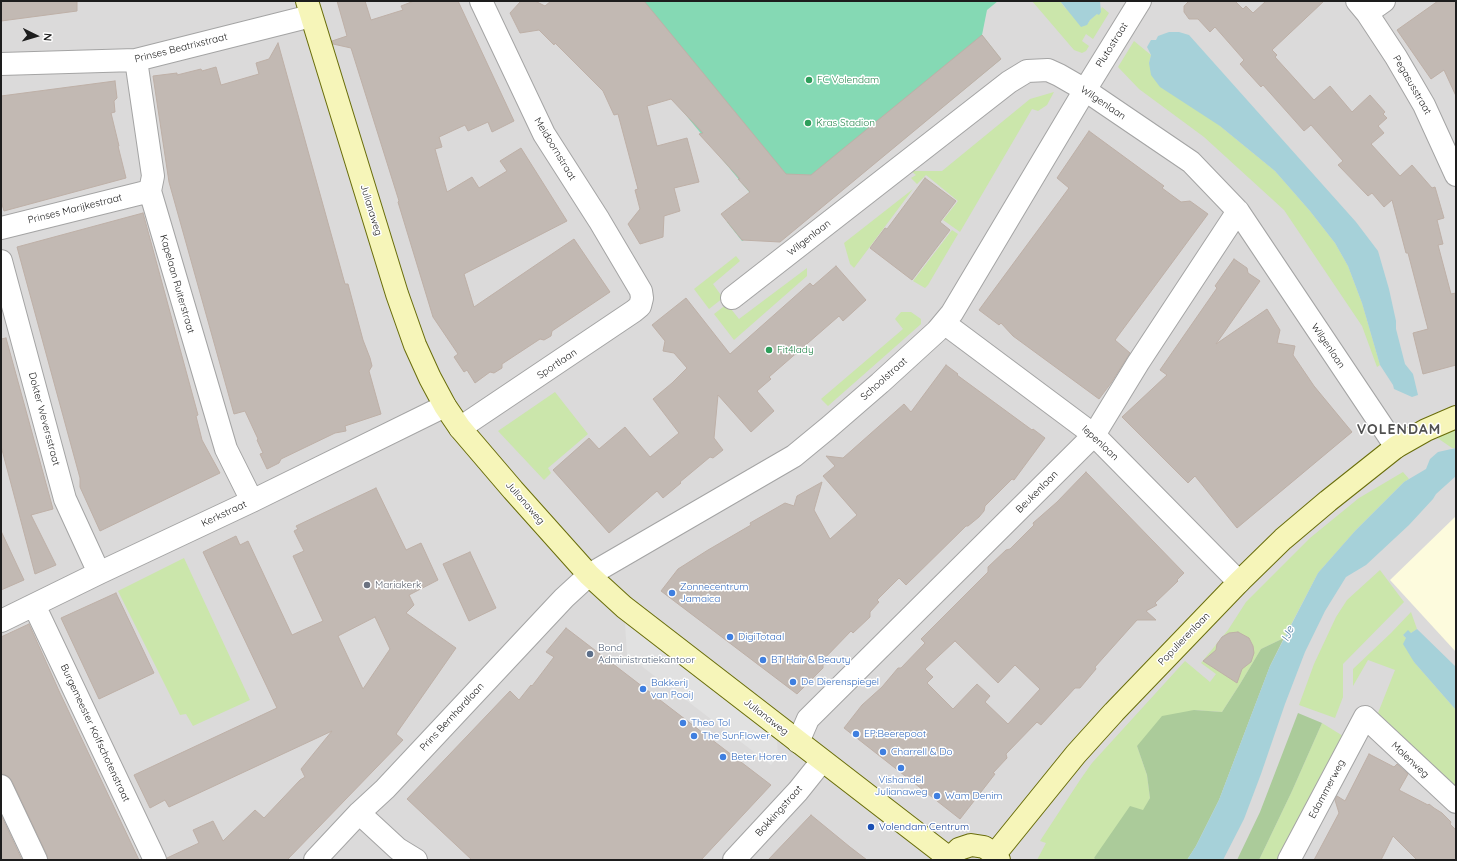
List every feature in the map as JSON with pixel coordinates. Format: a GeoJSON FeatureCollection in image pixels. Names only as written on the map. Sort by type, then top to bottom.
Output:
{"type":"FeatureCollection","features":[{"type":"Feature","properties":{"kind":"main road","name":"Julianaweg"},"geometry":{"type":"LineString","coordinates":[[309,8],[397,294],[415,345],[445,406],[460,428],[589,575],[624,607],[949,859]]}},
{"type":"Feature","properties":{"kind":"main road","name":"Populierenlaan"},"geometry":{"type":"LineString","coordinates":[[997,857],[1076,754],[1239,582],[1328,501],[1396,447],[1426,430],[1456,417]]}},
{"type":"Feature","properties":{"kind":"main road"},"geometry":{"type":"LineString","coordinates":[[949,859],[959,849],[971,845],[984,847],[997,857]]}},
{"type":"Feature","properties":{"kind":"street","name":"Meidoornstraat"},"geometry":{"type":"LineString","coordinates":[[481,1],[544,134],[599,220],[641,291]]}},
{"type":"Feature","properties":{"kind":"street","name":"Plutostraat"},"geometry":{"type":"LineString","coordinates":[[1084,90],[1140,1]]}},
{"type":"Feature","properties":{"kind":"street","name":"Pegasusstraat"},"geometry":{"type":"LineString","coordinates":[[1369,5],[1396,57],[1424,105],[1456,175]]}},
{"type":"Feature","properties":{"kind":"street","name":"Prinses Beatrixstraat"},"geometry":{"type":"LineString","coordinates":[[1,64],[136,60],[309,8]]}},
{"type":"Feature","properties":{"kind":"street","name":"Kapelaan Ruiterstraat"},"geometry":{"type":"LineString","coordinates":[[136,60],[153,176],[150,191],[226,449],[252,501]]}},
{"type":"Feature","properties":{"kind":"street","name":"Wilgenlaan"},"geometry":{"type":"LineString","coordinates":[[732,298],[1009,82],[1027,71],[1048,70],[1084,90],[1191,162],[1238,211],[1396,447]]}},
{"type":"Feature","properties":{"kind":"street","name":"Schoolstraat"},"geometry":{"type":"LineString","coordinates":[[589,575],[794,456],[880,383],[937,331],[956,306],[1084,90]]}},
{"type":"Feature","properties":{"kind":"street","name":"Prinses Marijkestraat"},"geometry":{"type":"LineString","coordinates":[[1,228],[150,191]]}},
{"type":"Feature","properties":{"kind":"street","name":"Beukenlaan"},"geometry":{"type":"LineString","coordinates":[[798,742],[808,719],[1094,435],[1138,363],[1238,211]]}},
{"type":"Feature","properties":{"kind":"street","name":"Dokter Weversstraat"},"geometry":{"type":"LineString","coordinates":[[1,261],[65,499],[99,572]]}},
{"type":"Feature","properties":{"kind":"street","name":"Sportlaan"},"geometry":{"type":"LineString","coordinates":[[460,428],[634,311],[640,306],[642,298],[641,291]]}},
{"type":"Feature","properties":{"kind":"street","name":"Iepenlaan"},"geometry":{"type":"LineString","coordinates":[[944,323],[1094,435],[1239,582]]}},
{"type":"Feature","properties":{"kind":"street","name":"Kerkstraat"},"geometry":{"type":"LineString","coordinates":[[1,621],[99,572],[252,501],[445,406]]}},
{"type":"Feature","properties":{"kind":"street","name":"Prins Bernhardlaan"},"geometry":{"type":"LineString","coordinates":[[315,860],[359,813],[385,789],[564,598],[589,575]]}},
{"type":"Feature","properties":{"kind":"street","name":"Burgemeester Kolfschotenstraat"},"geometry":{"type":"LineString","coordinates":[[34,605],[155,860]]}},
{"type":"Feature","properties":{"kind":"street","name":"Molenweg"},"geometry":{"type":"LineString","coordinates":[[1365,717],[1456,802]]}},
{"type":"Feature","properties":{"kind":"street","name":"Edammerweg"},"geometry":{"type":"LineString","coordinates":[[1289,860],[1365,717]]}},
{"type":"Feature","properties":{"kind":"street","name":"Bokkingstraat"},"geometry":{"type":"LineString","coordinates":[[734,860],[798,791],[822,761]]}},
{"type":"Feature","properties":{"kind":"street"},"geometry":{"type":"LineString","coordinates":[[1,786],[36,860]]}},
{"type":"Feature","properties":{"kind":"street"},"geometry":{"type":"LineString","coordinates":[[359,813],[398,849],[416,860]]}},
{"type":"Feature","properties":{"kind":"shaded area"},"geometry":{"type":"Polygon","coordinates":[[[1,1],[1456,1],[1456,860],[1,860],[1,1]]]}},
{"type":"Feature","properties":{"kind":"shaded area"},"geometry":{"type":"Polygon","coordinates":[[[1456,516],[1456,652],[1390,580],[1456,516]]]}},
{"type":"Feature","properties":{"kind":"shaded area"},"geometry":{"type":"Polygon","coordinates":[[[624,607],[776,725],[778,757],[771,765],[627,655],[624,607]]]}},
{"type":"Feature","properties":{"kind":"green space","name":"Kras Stadion"},"geometry":{"type":"Polygon","coordinates":[[[592,1],[998,1],[987,10],[982,35],[1001,59],[831,199],[742,241],[727,222],[754,198],[592,1]]]}},
{"type":"Feature","properties":{"kind":"green space"},"geometry":{"type":"Polygon","coordinates":[[[1032,1],[1060,1],[1065,8],[1088,23],[1102,7],[1109,13],[1093,39],[1086,34],[1082,41],[1089,46],[1086,51],[1082,53],[1074,50],[1032,1]]]}},
{"type":"Feature","properties":{"kind":"green space"},"geometry":{"type":"Polygon","coordinates":[[[1134,41],[1151,55],[1149,63],[1220,126],[1275,171],[1310,211],[1335,243],[1348,266],[1362,303],[1380,365],[1377,367],[1362,326],[1284,210],[1204,137],[1139,89],[1118,67],[1134,41]]]}},
{"type":"Feature","properties":{"kind":"green space"},"geometry":{"type":"Polygon","coordinates":[[[1054,92],[1047,105],[1038,111],[1032,109],[960,232],[943,220],[958,201],[926,175],[917,184],[911,178],[916,175],[911,171],[942,171],[1030,99],[1054,92]]]}},
{"type":"Feature","properties":{"kind":"green space"},"geometry":{"type":"Polygon","coordinates":[[[913,189],[854,268],[850,264],[844,243],[913,189]]]}},
{"type":"Feature","properties":{"kind":"green space"},"geometry":{"type":"Polygon","coordinates":[[[952,230],[958,234],[928,285],[925,288],[913,281],[952,230]]]}},
{"type":"Feature","properties":{"kind":"green space"},"geometry":{"type":"Polygon","coordinates":[[[736,256],[740,261],[713,284],[723,298],[709,309],[694,289],[736,256]]]}},
{"type":"Feature","properties":{"kind":"green space"},"geometry":{"type":"Polygon","coordinates":[[[807,268],[807,276],[734,340],[714,314],[727,304],[739,319],[807,268]]]}},
{"type":"Feature","properties":{"kind":"green space"},"geometry":{"type":"Polygon","coordinates":[[[901,312],[911,312],[921,319],[921,324],[828,406],[821,399],[903,329],[895,319],[901,312]]]}},
{"type":"Feature","properties":{"kind":"green space"},"geometry":{"type":"Polygon","coordinates":[[[555,392],[588,434],[548,468],[551,473],[544,480],[498,431],[555,392]]]}},
{"type":"Feature","properties":{"kind":"green space"},"geometry":{"type":"Polygon","coordinates":[[[1456,428],[1456,448],[1452,448],[1436,437],[1456,428]]]}},
{"type":"Feature","properties":{"kind":"green space"},"geometry":{"type":"Polygon","coordinates":[[[1403,472],[1409,479],[1404,482],[1355,531],[1318,573],[1284,638],[1261,649],[1222,712],[1194,710],[1137,746],[1147,775],[1150,798],[1144,810],[1094,858],[1096,860],[1037,860],[1046,843],[1040,841],[1092,763],[1185,661],[1210,682],[1216,674],[1201,663],[1228,630],[1246,602],[1310,538],[1359,498],[1403,472]]]}},
{"type":"Feature","properties":{"kind":"green space"},"geometry":{"type":"Polygon","coordinates":[[[184,558],[250,700],[193,726],[186,714],[180,715],[118,591],[184,558]]]}},
{"type":"Feature","properties":{"kind":"green space"},"geometry":{"type":"Polygon","coordinates":[[[1380,570],[1404,602],[1343,664],[1343,697],[1335,718],[1299,705],[1314,664],[1336,617],[1347,600],[1380,570]]]}},
{"type":"Feature","properties":{"kind":"green space"},"geometry":{"type":"Polygon","coordinates":[[[1411,612],[1417,629],[1411,633],[1403,635],[1406,638],[1414,662],[1456,710],[1456,787],[1378,713],[1395,670],[1368,660],[1353,686],[1353,669],[1411,612]]]}},
{"type":"Feature","properties":{"kind":"green space"},"geometry":{"type":"Polygon","coordinates":[[[1284,638],[1270,666],[1219,800],[1196,846],[1187,860],[1096,860],[1094,858],[1130,806],[1143,810],[1150,798],[1147,775],[1137,746],[1162,716],[1194,710],[1222,712],[1261,649],[1284,638]]]}},
{"type":"Feature","properties":{"kind":"green space"},"geometry":{"type":"Polygon","coordinates":[[[1298,713],[1322,723],[1259,860],[1237,860],[1260,812],[1298,713]]]}},
{"type":"Feature","properties":{"kind":"green space"},"geometry":{"type":"Polygon","coordinates":[[[1322,723],[1343,736],[1277,860],[1259,860],[1292,791],[1322,723]]]}},
{"type":"Feature","properties":{"kind":"water"},"geometry":{"type":"Polygon","coordinates":[[[1060,1],[1100,1],[1101,12],[1099,15],[1097,14],[1090,20],[1087,25],[1081,27],[1060,1]]]}},
{"type":"Feature","properties":{"kind":"water"},"geometry":{"type":"Polygon","coordinates":[[[1169,32],[1179,32],[1189,35],[1356,222],[1378,251],[1389,289],[1396,321],[1396,329],[1405,364],[1413,374],[1418,395],[1412,397],[1394,389],[1380,365],[1362,303],[1348,266],[1335,243],[1310,211],[1275,171],[1220,126],[1160,87],[1151,75],[1149,63],[1151,55],[1147,47],[1151,40],[1156,40],[1158,36],[1169,32]]]}},
{"type":"Feature","properties":{"kind":"water","name":"IJe"},"geometry":{"type":"Polygon","coordinates":[[[1456,448],[1456,476],[1436,494],[1409,525],[1366,565],[1346,577],[1325,611],[1305,652],[1244,819],[1223,860],[1187,860],[1196,846],[1219,800],[1270,666],[1318,573],[1355,531],[1404,482],[1426,469],[1430,459],[1438,452],[1456,448]]]}},
{"type":"Feature","properties":{"kind":"water"},"geometry":{"type":"Polygon","coordinates":[[[1417,629],[1456,667],[1456,710],[1414,662],[1403,644],[1406,638],[1403,635],[1408,630],[1411,633],[1417,629]]]}},
{"type":"Feature","properties":{"kind":"building"},"geometry":{"type":"Polygon","coordinates":[[[1,1],[77,1],[77,11],[1,21],[1,1]]]}},
{"type":"Feature","properties":{"kind":"building"},"geometry":{"type":"Polygon","coordinates":[[[337,1],[365,1],[371,20],[403,10],[401,6],[414,1],[458,1],[514,121],[492,132],[488,122],[468,131],[465,125],[439,137],[442,147],[435,149],[447,192],[472,177],[479,188],[507,171],[500,161],[521,148],[567,221],[464,274],[474,307],[574,239],[610,292],[552,331],[551,336],[544,340],[540,339],[502,364],[502,368],[494,373],[490,372],[475,383],[467,370],[464,372],[454,357],[458,354],[433,317],[398,202],[399,201],[351,48],[333,44],[332,41],[347,36],[337,1]]]}},
{"type":"Feature","properties":{"kind":"building"},"geometry":{"type":"Polygon","coordinates":[[[521,1],[535,1],[545,6],[551,1],[644,1],[786,174],[811,175],[982,35],[1001,59],[780,242],[742,240],[721,214],[750,192],[699,134],[703,133],[671,99],[647,106],[657,146],[687,138],[699,182],[674,188],[680,211],[664,216],[663,237],[640,244],[628,224],[640,209],[635,190],[638,189],[618,114],[614,115],[603,91],[555,43],[554,45],[539,30],[520,33],[510,13],[521,1]]]}},
{"type":"Feature","properties":{"kind":"building"},"geometry":{"type":"Polygon","coordinates":[[[1189,1],[1235,1],[1243,9],[1246,6],[1253,13],[1266,1],[1324,1],[1272,50],[1277,55],[1275,57],[1314,100],[1330,86],[1352,112],[1370,95],[1385,112],[1383,114],[1387,118],[1378,126],[1384,133],[1371,144],[1400,176],[1412,165],[1432,188],[1435,187],[1444,218],[1437,220],[1443,244],[1438,245],[1451,294],[1456,293],[1456,365],[1423,374],[1413,333],[1428,329],[1392,200],[1384,207],[1372,193],[1368,196],[1338,165],[1343,161],[1311,125],[1304,131],[1263,85],[1261,87],[1240,64],[1244,60],[1215,27],[1210,32],[1198,19],[1189,19],[1184,12],[1184,6],[1189,1]]]}},
{"type":"Feature","properties":{"kind":"building"},"geometry":{"type":"Polygon","coordinates":[[[1438,1],[1456,1],[1456,96],[1444,70],[1431,79],[1397,30],[1438,1]]]}},
{"type":"Feature","properties":{"kind":"building"},"geometry":{"type":"Polygon","coordinates":[[[278,43],[345,284],[348,284],[363,340],[370,358],[372,366],[369,371],[381,414],[345,426],[346,431],[335,433],[281,459],[279,463],[267,469],[260,454],[263,453],[257,440],[258,439],[245,411],[234,414],[169,182],[153,76],[177,73],[177,75],[216,67],[221,85],[259,74],[256,63],[269,59],[278,43]]]}},
{"type":"Feature","properties":{"kind":"building"},"geometry":{"type":"Polygon","coordinates":[[[115,81],[117,98],[114,101],[115,112],[111,113],[126,178],[4,211],[1,201],[1,96],[115,81]]]}},
{"type":"Feature","properties":{"kind":"building"},"geometry":{"type":"Polygon","coordinates":[[[1089,131],[1164,186],[1162,188],[1181,202],[1190,201],[1208,214],[1115,340],[1130,353],[1099,399],[1013,336],[1001,323],[999,325],[979,310],[1069,188],[1057,178],[1089,131]]]}},
{"type":"Feature","properties":{"kind":"building"},"geometry":{"type":"Polygon","coordinates":[[[925,178],[956,201],[940,222],[950,230],[912,280],[870,248],[885,228],[887,229],[925,178]]]}},
{"type":"Feature","properties":{"kind":"building"},"geometry":{"type":"Polygon","coordinates":[[[143,213],[198,415],[196,416],[202,440],[220,473],[100,531],[80,487],[80,478],[17,247],[143,213]]]}},
{"type":"Feature","properties":{"kind":"building"},"geometry":{"type":"Polygon","coordinates":[[[1234,259],[1247,268],[1248,273],[1260,281],[1216,344],[1267,309],[1280,330],[1277,343],[1295,346],[1293,355],[1314,386],[1352,432],[1237,528],[1195,476],[1188,483],[1122,417],[1167,375],[1160,370],[1217,288],[1215,286],[1234,259]]]}},
{"type":"Feature","properties":{"kind":"building"},"geometry":{"type":"Polygon","coordinates":[[[836,266],[866,300],[843,321],[839,316],[769,377],[771,379],[757,391],[774,411],[751,432],[718,395],[714,438],[723,450],[713,458],[710,457],[663,498],[657,491],[609,533],[553,470],[589,438],[599,449],[625,427],[650,457],[679,433],[653,399],[687,368],[674,353],[663,351],[665,341],[652,325],[686,298],[730,354],[810,283],[813,286],[836,266]]]}},
{"type":"Feature","properties":{"kind":"building"},"geometry":{"type":"Polygon","coordinates":[[[6,338],[53,509],[31,515],[56,565],[35,574],[1,446],[1,339],[6,338]]]}},
{"type":"Feature","properties":{"kind":"building"},"geometry":{"type":"Polygon","coordinates":[[[946,365],[958,374],[957,375],[1045,438],[1014,480],[1012,479],[985,506],[984,511],[979,517],[966,526],[906,585],[899,578],[877,600],[879,602],[870,612],[870,617],[853,633],[851,631],[823,660],[823,668],[797,694],[661,591],[678,569],[751,525],[750,523],[785,503],[794,506],[797,496],[822,482],[814,510],[830,539],[857,515],[823,476],[835,466],[826,456],[843,458],[904,404],[911,412],[946,365]]]}},
{"type":"Feature","properties":{"kind":"building"},"geometry":{"type":"Polygon","coordinates":[[[1086,472],[1184,573],[1177,580],[1178,581],[1155,603],[1157,605],[1146,611],[1156,620],[1137,620],[1095,667],[1096,669],[1080,688],[1075,688],[1041,725],[1037,722],[1006,754],[1007,758],[993,773],[995,774],[960,819],[844,728],[862,705],[925,643],[921,639],[988,572],[988,567],[1006,550],[1010,549],[1034,525],[1033,523],[1057,502],[1086,472]],[[955,641],[925,669],[933,677],[927,683],[953,709],[977,684],[990,696],[985,702],[1008,724],[1040,689],[1015,665],[998,683],[955,641]]]}},
{"type":"Feature","properties":{"kind":"building"},"geometry":{"type":"Polygon","coordinates":[[[376,488],[406,550],[421,543],[438,580],[409,595],[414,605],[406,613],[456,648],[396,734],[403,740],[287,860],[167,860],[167,858],[199,843],[193,830],[213,821],[223,841],[255,810],[264,818],[300,780],[305,777],[301,769],[332,731],[169,807],[165,800],[150,808],[134,775],[277,708],[203,552],[236,536],[240,545],[248,541],[292,635],[323,621],[293,556],[304,551],[294,531],[298,529],[296,526],[376,488]],[[375,617],[338,636],[363,689],[390,649],[375,617]]]}},
{"type":"Feature","properties":{"kind":"building"},"geometry":{"type":"Polygon","coordinates":[[[1,531],[24,580],[1,590],[1,531]]]}},
{"type":"Feature","properties":{"kind":"building"},"geometry":{"type":"Polygon","coordinates":[[[470,552],[496,608],[469,621],[443,564],[470,552]]]}},
{"type":"Feature","properties":{"kind":"building"},"geometry":{"type":"Polygon","coordinates":[[[116,593],[154,673],[99,699],[61,618],[116,593]]]}},
{"type":"Feature","properties":{"kind":"building"},"geometry":{"type":"Polygon","coordinates":[[[29,624],[139,860],[48,860],[12,781],[8,776],[1,774],[1,637],[29,624]]]}},
{"type":"Feature","properties":{"kind":"building"},"geometry":{"type":"Polygon","coordinates":[[[566,628],[771,785],[701,860],[472,860],[407,799],[510,691],[519,700],[531,685],[532,686],[554,657],[546,652],[566,628]]]}},
{"type":"Feature","properties":{"kind":"building"},"geometry":{"type":"Polygon","coordinates":[[[1238,632],[1249,638],[1253,646],[1254,653],[1251,662],[1242,669],[1237,683],[1203,661],[1216,650],[1217,644],[1222,637],[1229,633],[1238,632]]]}},
{"type":"Feature","properties":{"kind":"building"},"geometry":{"type":"Polygon","coordinates":[[[1369,754],[1394,767],[1397,764],[1408,774],[1399,790],[1428,805],[1429,804],[1442,813],[1451,822],[1450,824],[1456,830],[1456,860],[1417,860],[1393,836],[1381,860],[1314,860],[1339,813],[1335,800],[1337,796],[1345,801],[1369,754]]]}},
{"type":"Feature","properties":{"kind":"building"},"geometry":{"type":"Polygon","coordinates":[[[1,815],[22,860],[1,860],[1,815]]]}},
{"type":"Feature","properties":{"kind":"building"},"geometry":{"type":"Polygon","coordinates":[[[811,815],[850,847],[867,860],[768,860],[811,815]]]}},
{"type":"Feature","properties":{"kind":"place","name":"FC Volendam"},"geometry":{"type":"Point","coordinates":[809,80]}},
{"type":"Feature","properties":{"kind":"place","name":"Kras Stadion"},"geometry":{"type":"Point","coordinates":[808,123]}},
{"type":"Feature","properties":{"kind":"place","name":"Fit4lady"},"geometry":{"type":"Point","coordinates":[769,350]}},
{"type":"Feature","properties":{"kind":"place","name":"Mariakerk"},"geometry":{"type":"Point","coordinates":[367,585]}},
{"type":"Feature","properties":{"kind":"place","name":"Zonnecentrum Jamaica"},"geometry":{"type":"Point","coordinates":[672,593]}},
{"type":"Feature","properties":{"kind":"place","name":"DigiTotaal"},"geometry":{"type":"Point","coordinates":[730,637]}},
{"type":"Feature","properties":{"kind":"place","name":"Bond Administratiekantoor"},"geometry":{"type":"Point","coordinates":[590,654]}},
{"type":"Feature","properties":{"kind":"place","name":"BT Hair & Beauty"},"geometry":{"type":"Point","coordinates":[763,660]}},
{"type":"Feature","properties":{"kind":"place","name":"De Dierenspiegel"},"geometry":{"type":"Point","coordinates":[793,682]}},
{"type":"Feature","properties":{"kind":"place","name":"Bakkerij van Pooij"},"geometry":{"type":"Point","coordinates":[643,689]}},
{"type":"Feature","properties":{"kind":"place","name":"Theo Tol"},"geometry":{"type":"Point","coordinates":[683,723]}},
{"type":"Feature","properties":{"kind":"place","name":"EP:Beerepoot"},"geometry":{"type":"Point","coordinates":[856,734]}},
{"type":"Feature","properties":{"kind":"place","name":"The SunFlower"},"geometry":{"type":"Point","coordinates":[694,736]}},
{"type":"Feature","properties":{"kind":"place","name":"Charrell & Do"},"geometry":{"type":"Point","coordinates":[883,752]}},
{"type":"Feature","properties":{"kind":"place","name":"Beter Horen"},"geometry":{"type":"Point","coordinates":[723,757]}},
{"type":"Feature","properties":{"kind":"place","name":"Vishandel Julianaweg"},"geometry":{"type":"Point","coordinates":[901,768]}},
{"type":"Feature","properties":{"kind":"place","name":"Wam Denim"},"geometry":{"type":"Point","coordinates":[937,796]}},
{"type":"Feature","properties":{"kind":"place","name":"Volendam Centrum"},"geometry":{"type":"Point","coordinates":[871,827]}},
{"type":"Feature","properties":{"kind":"district","name":"VOLENDAM"},"geometry":{"type":"Point","coordinates":[1399,430]}}]}
